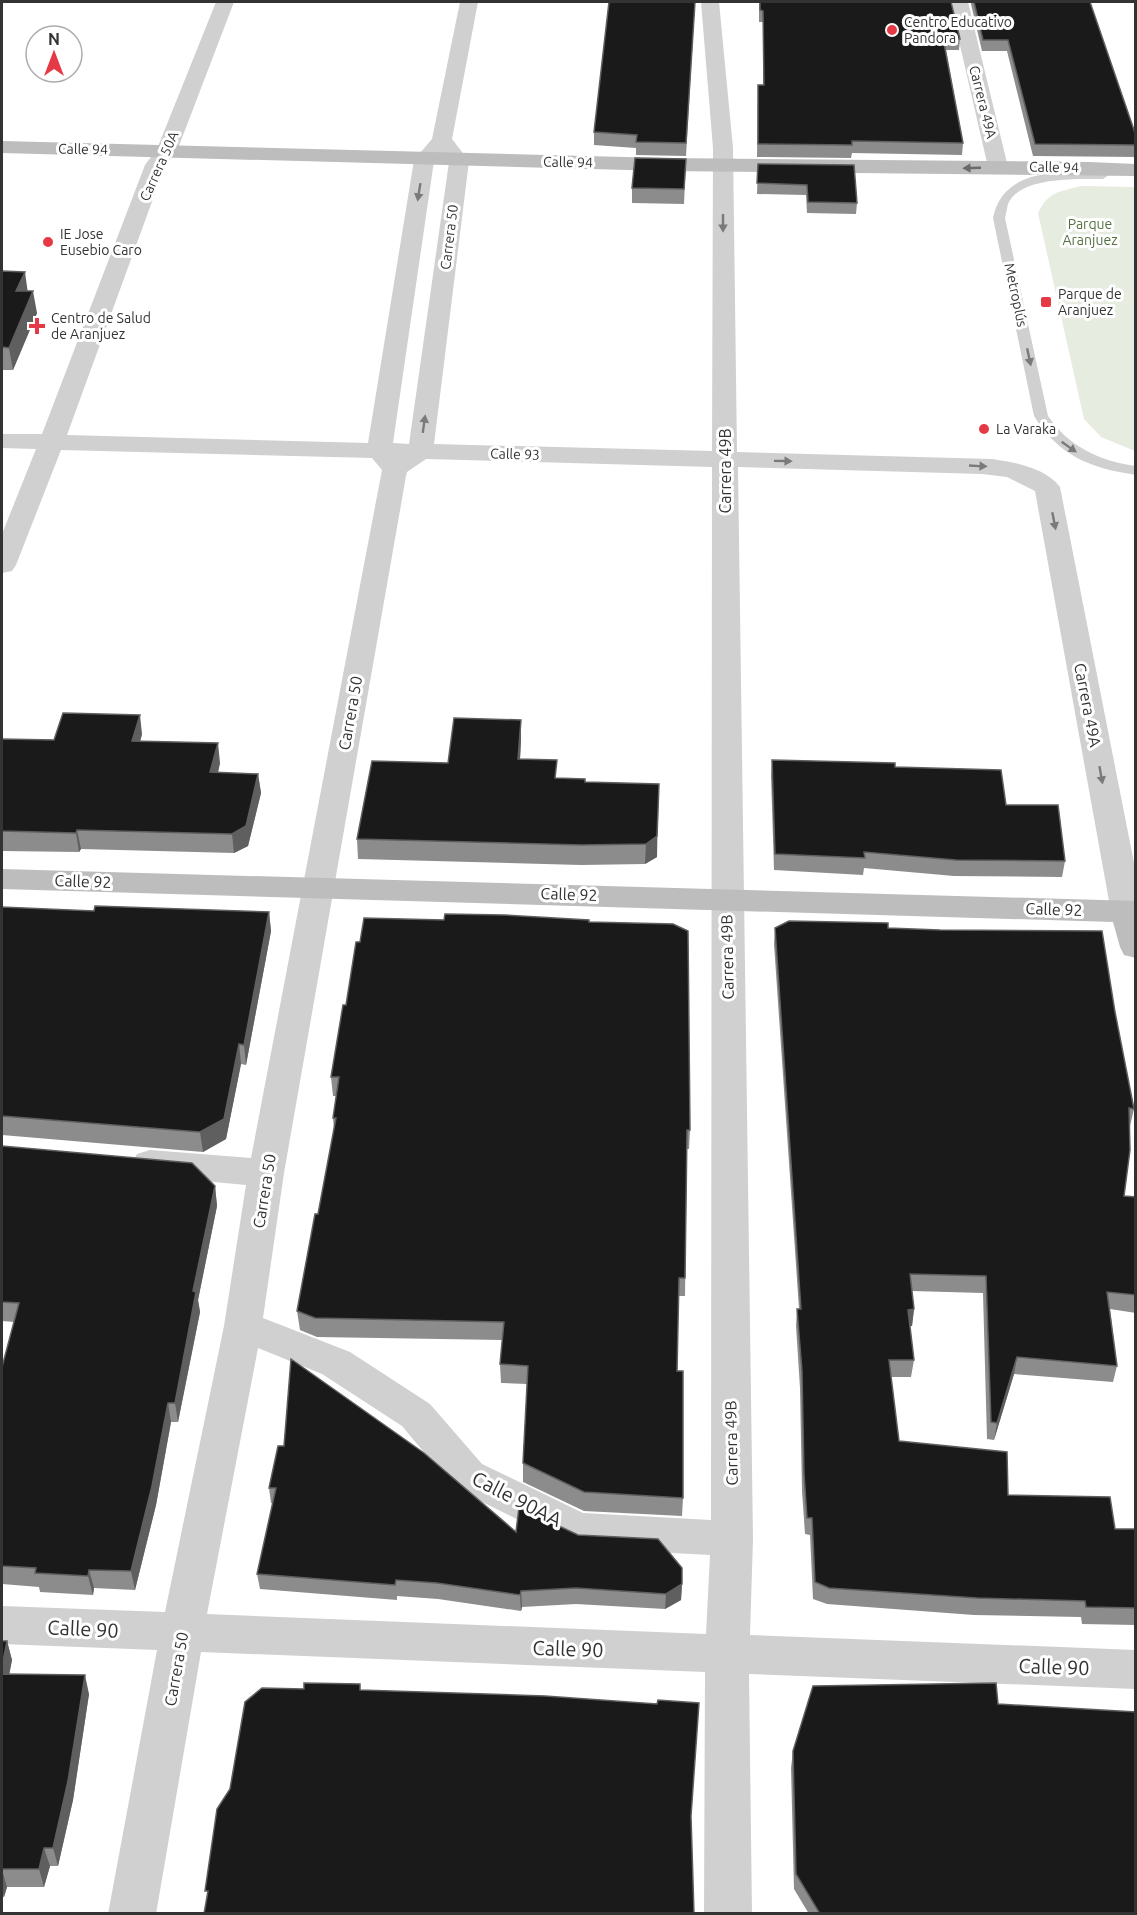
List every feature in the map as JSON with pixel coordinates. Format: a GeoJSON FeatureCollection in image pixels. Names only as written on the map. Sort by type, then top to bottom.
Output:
{"type":"FeatureCollection","features":[{"type":"Feature","properties":{"kind":"street","name":"Carrera 50A"},"geometry":{"type":"LineString","coordinates":[[2,565],[52,442],[155,165],[167,151],[225,2]]}},
{"type":"Feature","properties":{"kind":"street"},"geometry":{"type":"LineString","coordinates":[[424,160],[441,140],[469,2]]}},
{"type":"Feature","properties":{"kind":"street","name":"Carrera 49B"},"geometry":{"type":"LineString","coordinates":[[710,2],[723,148],[726,899],[732,1539],[728,1655],[728,1914]]}},
{"type":"Feature","properties":{"kind":"street","name":"Carrera 49A"},"geometry":{"type":"LineString","coordinates":[[959,2],[998,167]]}},
{"type":"Feature","properties":{"kind":"street"},"geometry":{"type":"LineString","coordinates":[[441,140],[459,160]]}},
{"type":"Feature","properties":{"kind":"street","name":"Calle 94"},"geometry":{"type":"LineString","coordinates":[[2,147],[424,160],[1136,170]]}},
{"type":"Feature","properties":{"kind":"street","name":"Carrera 50"},"geometry":{"type":"LineString","coordinates":[[398,457],[424,160]]}},
{"type":"Feature","properties":{"kind":"street","name":"Carrera 50"},"geometry":{"type":"LineString","coordinates":[[132,1914],[182,1634],[243,1326],[266,1173],[398,457],[459,160]]}},
{"type":"Feature","properties":{"kind":"street","name":"Calle 93"},"geometry":{"type":"LineString","coordinates":[[2,441],[398,457],[725,460],[982,466],[1005,468],[1028,474]]}},
{"type":"Feature","properties":{"kind":"street","name":"Carrera 49A"},"geometry":{"type":"LineString","coordinates":[[1028,474],[1047,486],[1136,947]]}},
{"type":"Feature","properties":{"kind":"street","name":"Calle 92"},"geometry":{"type":"LineString","coordinates":[[2,879],[1131,912]]}},
{"type":"Feature","properties":{"kind":"street"},"geometry":{"type":"LineString","coordinates":[[116,1160],[266,1173]]}},
{"type":"Feature","properties":{"kind":"street","name":"Calle 90AA"},"geometry":{"type":"LineString","coordinates":[[243,1326],[336,1363],[416,1415],[468,1476],[578,1530],[732,1539]]}},
{"type":"Feature","properties":{"kind":"street","name":"Calle 90"},"geometry":{"type":"LineString","coordinates":[[2,1625],[182,1634],[1136,1670]]}},
{"type":"Feature","properties":{"kind":"lane","name":"Metroplús"},"geometry":{"type":"LineString","coordinates":[[1136,176],[1047,177],[1028,182],[1018,188],[1005,196],[999,206],[999,218],[1041,416],[1049,432],[1068,448],[1093,461],[1136,471]]}},
{"type":"Feature","properties":{"kind":"green space","name":"Parque Aranjuez"},"geometry":{"type":"Polygon","coordinates":[[[1081,186],[1135,187],[1135,451],[1101,437],[1084,419],[1038,213],[1051,196],[1081,186]]]}},
{"type":"Feature","properties":{"kind":"building"},"geometry":{"type":"Polygon","coordinates":[[[609,2],[695,2],[686,143],[636,142],[637,135],[594,132],[609,2]]]}},
{"type":"Feature","properties":{"kind":"building"},"geometry":{"type":"Polygon","coordinates":[[[760,2],[951,2],[960,39],[943,38],[963,143],[852,141],[852,145],[758,144],[758,85],[764,85],[763,11],[760,10],[760,2]]]}},
{"type":"Feature","properties":{"kind":"building"},"geometry":{"type":"Polygon","coordinates":[[[974,2],[1090,2],[1136,136],[1136,145],[1035,144],[1008,40],[983,40],[974,2]]]}},
{"type":"Feature","properties":{"kind":"building"},"geometry":{"type":"Polygon","coordinates":[[[635,158],[686,159],[684,189],[632,188],[635,158]]]}},
{"type":"Feature","properties":{"kind":"building"},"geometry":{"type":"Polygon","coordinates":[[[758,164],[854,165],[857,203],[808,202],[807,185],[757,183],[758,164]]]}},
{"type":"Feature","properties":{"kind":"building"},"geometry":{"type":"Polygon","coordinates":[[[2,271],[25,272],[16,291],[33,291],[9,348],[2,347],[2,271]]]}},
{"type":"Feature","properties":{"kind":"building"},"geometry":{"type":"Polygon","coordinates":[[[63,713],[140,715],[132,741],[218,743],[210,772],[258,774],[246,826],[232,834],[77,830],[76,833],[2,831],[2,739],[54,740],[63,713]]]}},
{"type":"Feature","properties":{"kind":"building"},"geometry":{"type":"Polygon","coordinates":[[[454,718],[521,720],[518,759],[557,760],[555,778],[585,779],[585,782],[659,784],[657,836],[646,844],[581,845],[357,839],[372,761],[448,763],[454,718]]]}},
{"type":"Feature","properties":{"kind":"building"},"geometry":{"type":"Polygon","coordinates":[[[772,760],[895,763],[895,767],[1001,770],[1006,805],[1058,805],[1065,861],[956,860],[864,852],[865,858],[775,854],[772,760]]]}},
{"type":"Feature","properties":{"kind":"building"},"geometry":{"type":"Polygon","coordinates":[[[95,906],[269,912],[244,1045],[239,1044],[224,1119],[200,1132],[2,1116],[2,907],[94,911],[95,906]]]}},
{"type":"Feature","properties":{"kind":"building"},"geometry":{"type":"Polygon","coordinates":[[[445,914],[673,924],[688,931],[690,1130],[687,1130],[685,1278],[679,1278],[677,1371],[683,1371],[683,1498],[584,1492],[523,1463],[528,1366],[500,1364],[504,1322],[315,1318],[297,1311],[336,1118],[333,1118],[339,1077],[331,1077],[343,1005],[346,1005],[356,942],[360,942],[364,918],[444,920],[445,914]]]}},
{"type":"Feature","properties":{"kind":"building"},"geometry":{"type":"Polygon","coordinates":[[[789,921],[888,923],[888,928],[940,930],[1102,931],[1134,1109],[1129,1108],[1130,1150],[1124,1196],[1136,1197],[1136,1295],[1107,1292],[1117,1366],[1017,1357],[997,1423],[991,1422],[986,1276],[910,1274],[914,1309],[908,1310],[914,1360],[889,1360],[899,1441],[1007,1452],[1008,1495],[1110,1497],[1115,1529],[1136,1529],[1136,1608],[1086,1607],[1085,1601],[977,1598],[829,1588],[815,1582],[812,1518],[807,1518],[804,1474],[802,1371],[797,1309],[801,1309],[775,928],[789,921]]]}},
{"type":"Feature","properties":{"kind":"building"},"geometry":{"type":"Polygon","coordinates":[[[2,1146],[192,1163],[215,1186],[193,1291],[196,1292],[175,1403],[168,1403],[152,1486],[131,1571],[89,1570],[88,1576],[35,1573],[36,1568],[2,1566],[2,1367],[19,1303],[2,1302],[2,1146]]]}},
{"type":"Feature","properties":{"kind":"building"},"geometry":{"type":"Polygon","coordinates":[[[291,1359],[424,1453],[516,1532],[519,1507],[578,1535],[658,1539],[682,1568],[682,1584],[666,1594],[576,1588],[521,1591],[520,1595],[437,1583],[396,1580],[395,1585],[257,1574],[276,1488],[269,1488],[278,1446],[284,1446],[291,1359]]]}},
{"type":"Feature","properties":{"kind":"building"},"geometry":{"type":"Polygon","coordinates":[[[2,1641],[7,1641],[2,1667],[2,1641]]]}},
{"type":"Feature","properties":{"kind":"building"},"geometry":{"type":"Polygon","coordinates":[[[2,1674],[85,1675],[68,1781],[53,1848],[44,1848],[39,1869],[2,1869],[2,1674]]]}},
{"type":"Feature","properties":{"kind":"building"},"geometry":{"type":"Polygon","coordinates":[[[304,1683],[360,1684],[360,1690],[545,1696],[657,1704],[658,1700],[699,1703],[691,1816],[694,1914],[204,1914],[208,1891],[205,1891],[217,1809],[230,1789],[245,1702],[262,1688],[304,1689],[304,1683]]]}},
{"type":"Feature","properties":{"kind":"building"},"geometry":{"type":"Polygon","coordinates":[[[996,1683],[998,1704],[1136,1712],[1136,1914],[820,1914],[796,1874],[793,1751],[813,1686],[996,1683]]]}},
{"type":"Feature","properties":{"kind":"place","name":"Centro Educativo Pandora"},"geometry":{"type":"Point","coordinates":[892,30]}},
{"type":"Feature","properties":{"kind":"place","name":"IE Jose Eusebio Caro"},"geometry":{"type":"Point","coordinates":[48,242]}},
{"type":"Feature","properties":{"kind":"place","name":"Parque de Aranjuez"},"geometry":{"type":"Point","coordinates":[1046,302]}},
{"type":"Feature","properties":{"kind":"place","name":"Centro de Salud de Aranjuez"},"geometry":{"type":"Point","coordinates":[37,326]}},
{"type":"Feature","properties":{"kind":"place","name":"La Varaka"},"geometry":{"type":"Point","coordinates":[984,429]}}]}
